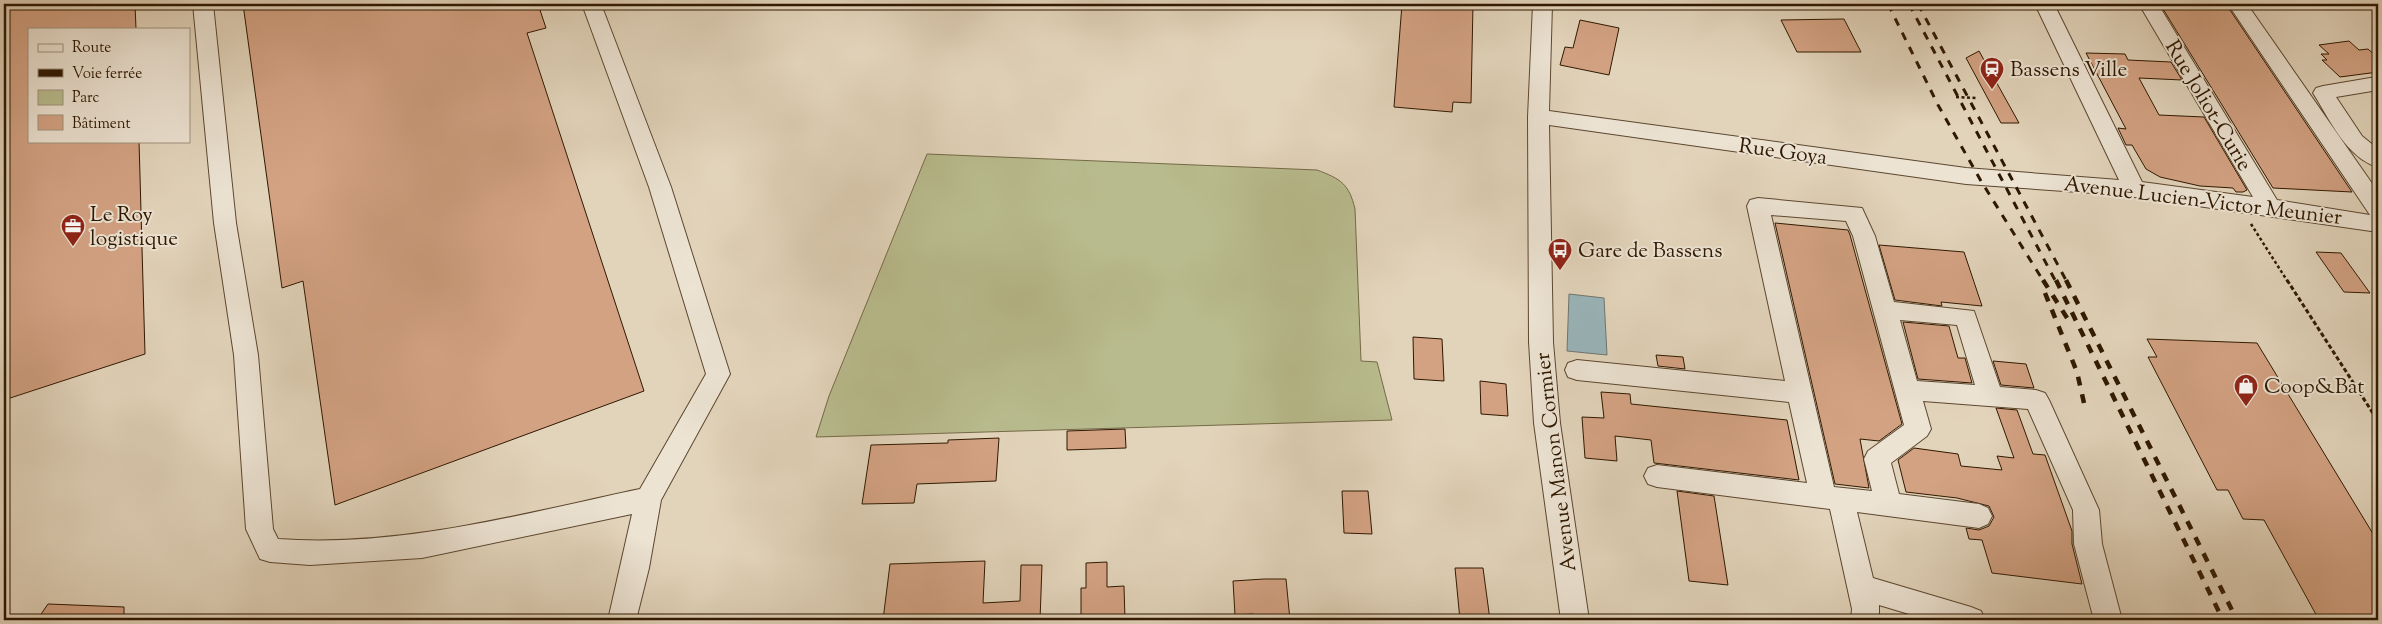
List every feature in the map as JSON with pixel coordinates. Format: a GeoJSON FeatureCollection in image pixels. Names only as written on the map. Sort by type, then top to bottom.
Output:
{"type":"FeatureCollection","features":[{"type":"Feature","properties":{"kind":"street"},"geometry":{"type":"LineString","coordinates":[[203,4],[225,224],[246,355],[260,529],[270,550],[310,552],[422,546],[648,500]]}},
{"type":"Feature","properties":{"kind":"street"},"geometry":{"type":"LineString","coordinates":[[592,4],[660,187],[718,374],[648,500],[635,568],[622,620]]}},
{"type":"Feature","properties":{"kind":"street","name":"Avenue Manon Cormier"},"geometry":{"type":"LineString","coordinates":[[1542,4],[1538,117],[1541,342],[1546,423],[1575,620]]}},
{"type":"Feature","properties":{"kind":"street"},"geometry":{"type":"LineString","coordinates":[[2045,4],[2134,189]]}},
{"type":"Feature","properties":{"kind":"street","name":"Rue Joliot-Curie"},"geometry":{"type":"LineString","coordinates":[[2148,4],[2270,207]]}},
{"type":"Feature","properties":{"kind":"street"},"geometry":{"type":"LineString","coordinates":[[2238,4],[2378,210]]}},
{"type":"Feature","properties":{"kind":"street"},"geometry":{"type":"LineString","coordinates":[[2376,84],[2323,93],[2355,140],[2378,160]]}},
{"type":"Feature","properties":{"kind":"street","name":"Rue Goya"},"geometry":{"type":"LineString","coordinates":[[1538,117],[1966,176],[2028,178]]}},
{"type":"Feature","properties":{"kind":"street","name":"Avenue Lucien-Victor Meunier"},"geometry":{"type":"LineString","coordinates":[[2028,178],[2237,202],[2378,224]]}},
{"type":"Feature","properties":{"kind":"street"},"geometry":{"type":"LineString","coordinates":[[1865,620],[1866,608],[1861,587],[1800,394],[1758,206],[1854,214],[1864,236],[1918,429],[1877,459],[1888,504]]}},
{"type":"Feature","properties":{"kind":"street"},"geometry":{"type":"LineString","coordinates":[[1885,310],[1966,317],[1990,397]]}},
{"type":"Feature","properties":{"kind":"street"},"geometry":{"type":"LineString","coordinates":[[1577,370],[1800,394]]}},
{"type":"Feature","properties":{"kind":"street"},"geometry":{"type":"LineString","coordinates":[[1907,390],[2036,400],[2086,510],[2088,544],[2108,620]]}},
{"type":"Feature","properties":{"kind":"street"},"geometry":{"type":"LineString","coordinates":[[1657,476],[1979,516]]}},
{"type":"Feature","properties":{"kind":"street"},"geometry":{"type":"LineString","coordinates":[[1861,587],[1971,620]]}},
{"type":"Feature","properties":{"kind":"path"},"geometry":{"type":"LineString","coordinates":[[1956,98],[1978,98]]}},
{"type":"Feature","properties":{"kind":"path"},"geometry":{"type":"LineString","coordinates":[[2237,202],[2378,421]]}},
{"type":"Feature","properties":{"kind":"green space"},"geometry":{"type":"Polygon","coordinates":[[[927,154],[1317,170],[1332,176],[1347,188],[1355,209],[1361,361],[1377,362],[1392,420],[816,437],[829,396],[927,154]]]}},
{"type":"Feature","properties":{"kind":"water"},"geometry":{"type":"Polygon","coordinates":[[[1569,294],[1604,298],[1607,355],[1567,351],[1569,294]]]}},
{"type":"Feature","properties":{"kind":"building","name":"Le Roy logistique"},"geometry":{"type":"Polygon","coordinates":[[[30,4],[135,4],[136,28],[28,28],[28,142],[139,142],[145,354],[4,400],[4,10],[30,4]]]}},
{"type":"Feature","properties":{"kind":"building"},"geometry":{"type":"Polygon","coordinates":[[[243,4],[538,4],[546,28],[527,33],[644,391],[335,505],[303,281],[282,288],[243,4]]]}},
{"type":"Feature","properties":{"kind":"building"},"geometry":{"type":"Polygon","coordinates":[[[1402,4],[1473,4],[1471,103],[1453,102],[1452,112],[1394,107],[1402,4]]]}},
{"type":"Feature","properties":{"kind":"building"},"geometry":{"type":"Polygon","coordinates":[[[2160,4],[2226,4],[2352,192],[2273,188],[2160,4]]]}},
{"type":"Feature","properties":{"kind":"building"},"geometry":{"type":"Polygon","coordinates":[[[1844,19],[1861,52],[1797,52],[1781,20],[1844,19]]]}},
{"type":"Feature","properties":{"kind":"building"},"geometry":{"type":"Polygon","coordinates":[[[1580,20],[1619,28],[1609,75],[1560,65],[1565,47],[1573,48],[1580,20]]]}},
{"type":"Feature","properties":{"kind":"building"},"geometry":{"type":"Polygon","coordinates":[[[2349,41],[2359,50],[2368,49],[2378,58],[2378,72],[2340,77],[2322,60],[2327,60],[2321,54],[2329,54],[2319,45],[2349,41]]]}},
{"type":"Feature","properties":{"kind":"building"},"geometry":{"type":"Polygon","coordinates":[[[1979,51],[2019,123],[2001,123],[1966,58],[1979,51]]]}},
{"type":"Feature","properties":{"kind":"building"},"geometry":{"type":"Polygon","coordinates":[[[2086,53],[2125,54],[2128,60],[2171,62],[2182,80],[2139,78],[2159,115],[2204,117],[2247,190],[2236,192],[2233,188],[2200,186],[2160,177],[2146,169],[2132,145],[2126,145],[2118,128],[2126,129],[2086,53]]]}},
{"type":"Feature","properties":{"kind":"building"},"geometry":{"type":"Polygon","coordinates":[[[1775,223],[1848,230],[1850,235],[1902,424],[1879,441],[1860,439],[1869,488],[1835,484],[1775,223]]]}},
{"type":"Feature","properties":{"kind":"building"},"geometry":{"type":"Polygon","coordinates":[[[1879,245],[1964,252],[1982,306],[1941,302],[1942,306],[1895,300],[1879,245]]]}},
{"type":"Feature","properties":{"kind":"building"},"geometry":{"type":"Polygon","coordinates":[[[2316,252],[2341,253],[2370,293],[2344,292],[2316,252]]]}},
{"type":"Feature","properties":{"kind":"building"},"geometry":{"type":"Polygon","coordinates":[[[1903,322],[1949,326],[1958,358],[1965,358],[1972,383],[1918,379],[1903,322]]]}},
{"type":"Feature","properties":{"kind":"building"},"geometry":{"type":"Polygon","coordinates":[[[1413,337],[1442,339],[1444,381],[1414,379],[1413,337]]]}},
{"type":"Feature","properties":{"kind":"building","name":"Coop&Bat"},"geometry":{"type":"Polygon","coordinates":[[[2147,339],[2257,343],[2378,542],[2378,620],[2319,620],[2264,520],[2243,519],[2228,490],[2217,490],[2148,357],[2157,357],[2147,339]]]}},
{"type":"Feature","properties":{"kind":"building"},"geometry":{"type":"Polygon","coordinates":[[[1656,355],[1683,357],[1685,369],[1658,366],[1656,355]]]}},
{"type":"Feature","properties":{"kind":"building"},"geometry":{"type":"Polygon","coordinates":[[[1993,361],[2026,364],[2034,388],[2001,385],[1993,361]]]}},
{"type":"Feature","properties":{"kind":"building"},"geometry":{"type":"Polygon","coordinates":[[[1480,381],[1506,384],[1508,416],[1481,414],[1480,381]]]}},
{"type":"Feature","properties":{"kind":"building"},"geometry":{"type":"Polygon","coordinates":[[[1601,392],[1630,394],[1631,404],[1787,420],[1799,480],[1654,463],[1651,440],[1615,436],[1617,461],[1585,458],[1582,417],[1604,418],[1601,392]]]}},
{"type":"Feature","properties":{"kind":"building"},"geometry":{"type":"Polygon","coordinates":[[[1996,408],[2017,410],[2033,454],[2045,455],[2072,531],[2072,544],[2082,584],[1992,573],[1982,540],[1969,539],[1966,528],[1979,530],[1989,526],[1994,517],[1989,506],[1957,498],[1906,492],[1898,460],[1914,448],[1958,454],[1961,466],[2002,470],[1997,456],[2014,458],[1996,408]]]}},
{"type":"Feature","properties":{"kind":"building"},"geometry":{"type":"Polygon","coordinates":[[[1125,429],[1126,448],[1067,450],[1067,431],[1125,429]]]}},
{"type":"Feature","properties":{"kind":"building"},"geometry":{"type":"Polygon","coordinates":[[[999,438],[996,481],[917,484],[914,503],[862,504],[871,445],[948,443],[948,440],[999,438]]]}},
{"type":"Feature","properties":{"kind":"building"},"geometry":{"type":"Polygon","coordinates":[[[1342,491],[1368,491],[1372,534],[1344,533],[1342,491]]]}},
{"type":"Feature","properties":{"kind":"building"},"geometry":{"type":"Polygon","coordinates":[[[1677,491],[1714,496],[1728,585],[1689,581],[1677,491]]]}},
{"type":"Feature","properties":{"kind":"building"},"geometry":{"type":"Polygon","coordinates":[[[985,561],[983,603],[1020,601],[1021,565],[1042,565],[1040,620],[883,620],[890,564],[985,561]]]}},
{"type":"Feature","properties":{"kind":"building"},"geometry":{"type":"Polygon","coordinates":[[[1107,562],[1107,587],[1124,586],[1125,620],[1081,620],[1081,588],[1086,588],[1086,563],[1107,562]]]}},
{"type":"Feature","properties":{"kind":"building"},"geometry":{"type":"Polygon","coordinates":[[[1455,568],[1483,568],[1490,620],[1460,620],[1455,568]]]}},
{"type":"Feature","properties":{"kind":"building"},"geometry":{"type":"Polygon","coordinates":[[[1286,579],[1290,620],[1253,620],[1253,614],[1235,615],[1233,581],[1286,579]]]}},
{"type":"Feature","properties":{"kind":"building"},"geometry":{"type":"Polygon","coordinates":[[[48,604],[124,607],[124,620],[37,620],[48,604]]]}},
{"type":"Feature","properties":{"kind":"railway"},"geometry":{"type":"LineString","coordinates":[[1888,4],[1938,105],[1981,181],[2044,282]]}},
{"type":"Feature","properties":{"kind":"railway"},"geometry":{"type":"LineString","coordinates":[[1909,4],[2056,282]]}},
{"type":"Feature","properties":{"kind":"railway"},"geometry":{"type":"LineString","coordinates":[[1918,4],[2067,282]]}},
{"type":"Feature","properties":{"kind":"railway"},"geometry":{"type":"LineString","coordinates":[[2043,280],[2069,321]]}},
{"type":"Feature","properties":{"kind":"railway"},"geometry":{"type":"LineString","coordinates":[[2056,280],[2223,620]]}},
{"type":"Feature","properties":{"kind":"railway"},"geometry":{"type":"LineString","coordinates":[[2066,280],[2237,620]]}},
{"type":"Feature","properties":{"kind":"railway"},"geometry":{"type":"LineString","coordinates":[[2045,293],[2077,372],[2084,403]]}},
{"type":"Feature","properties":{"kind":"place","name":"Bassens Ville"},"geometry":{"type":"Point","coordinates":[1992,90]}},
{"type":"Feature","properties":{"kind":"place","name":"Le Roy logistique"},"geometry":{"type":"Point","coordinates":[73,247]}},
{"type":"Feature","properties":{"kind":"place","name":"Gare de Bassens"},"geometry":{"type":"Point","coordinates":[1560,271]}},
{"type":"Feature","properties":{"kind":"place","name":"Coop&Bat"},"geometry":{"type":"Point","coordinates":[2246,407]}}]}
